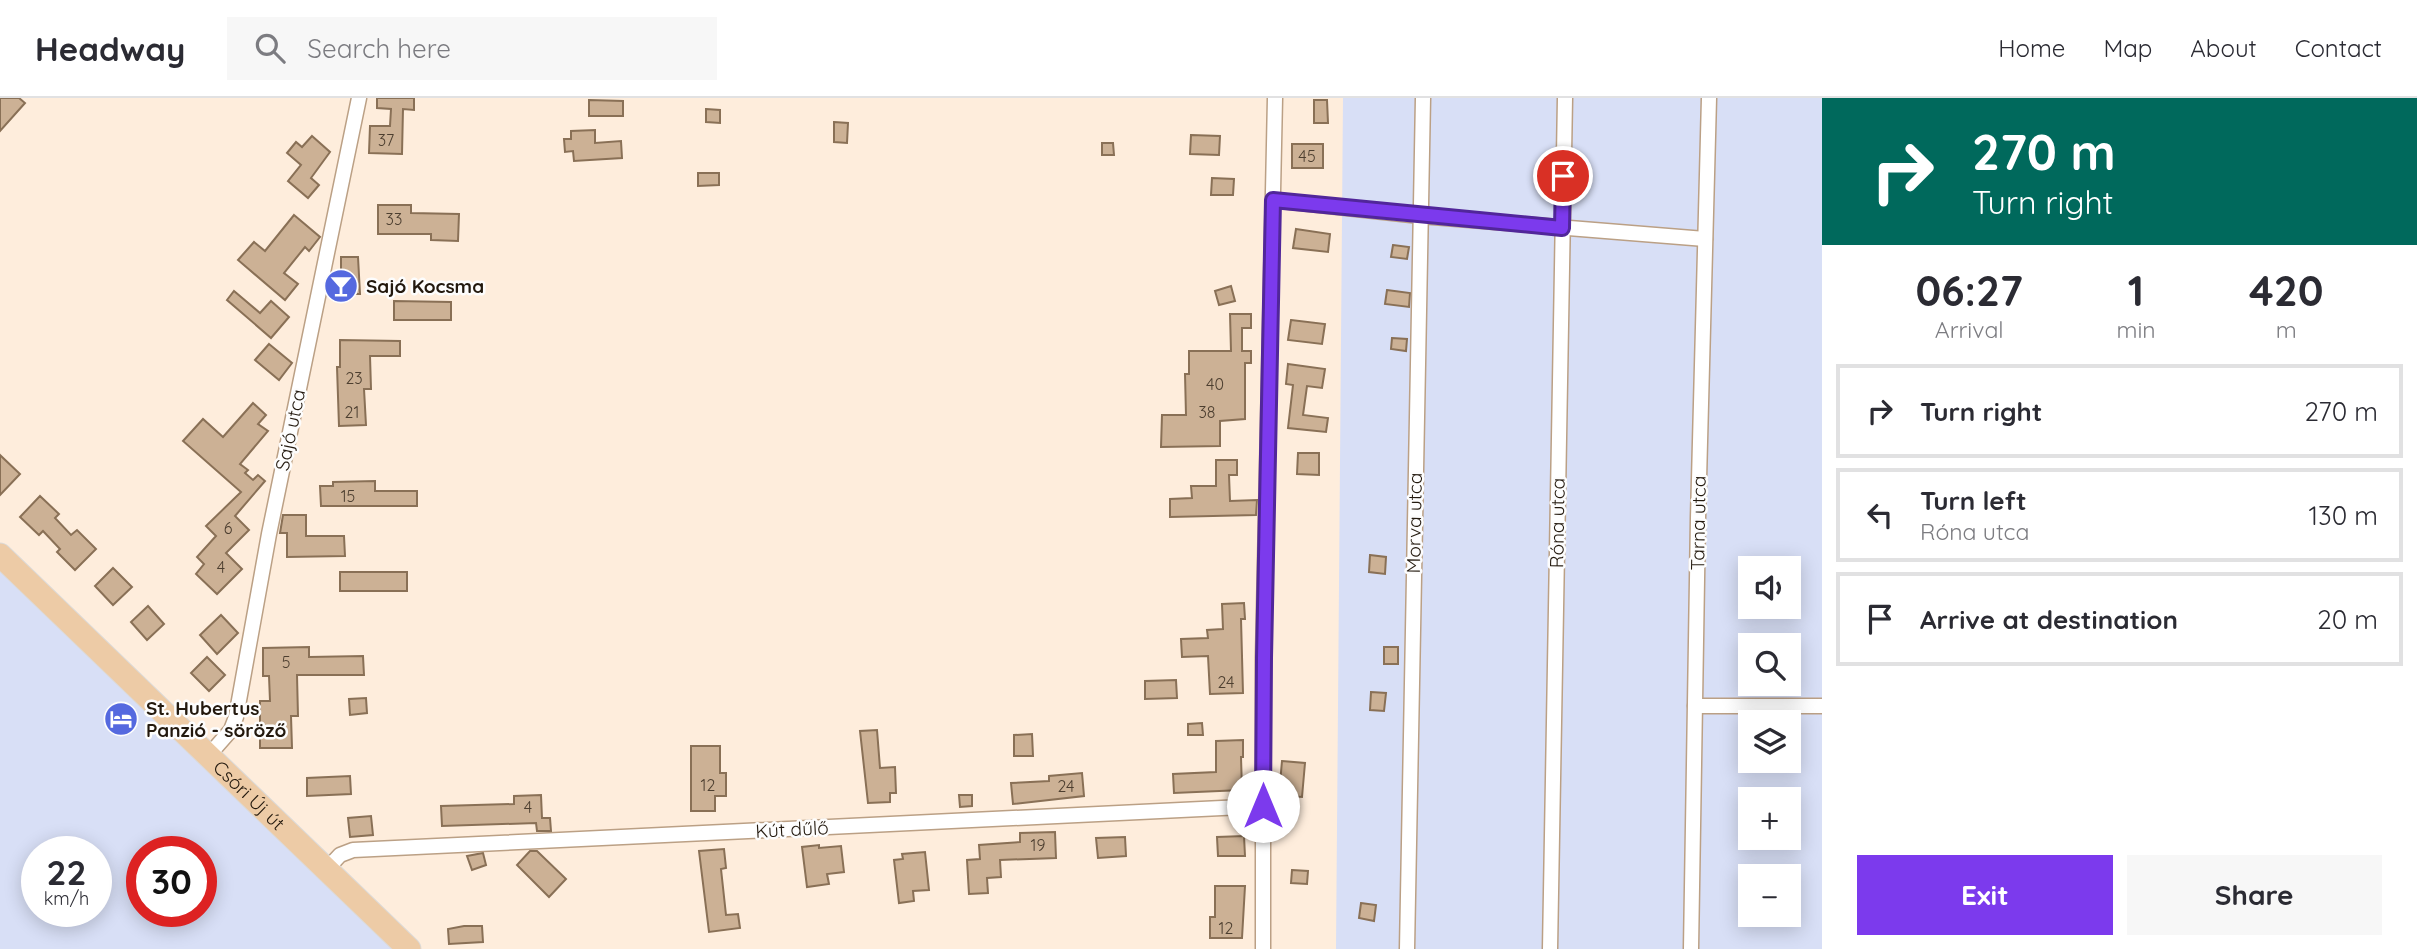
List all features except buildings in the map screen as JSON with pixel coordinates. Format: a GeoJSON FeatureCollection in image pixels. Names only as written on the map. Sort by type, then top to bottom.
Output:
{"type":"FeatureCollection","features":[{"type":"Feature","properties":{"kind":"main road","name":"Csóri Új út"},"geometry":{"type":"LineString","coordinates":[[0,555],[409,949]]}},
{"type":"Feature","properties":{"kind":"street","name":"Sajó utca"},"geometry":{"type":"LineString","coordinates":[[209,755],[229,732],[236,717],[269,534],[359,98]]}},
{"type":"Feature","properties":{"kind":"street"},"geometry":{"type":"LineString","coordinates":[[1263,949],[1264,644],[1275,98]]}},
{"type":"Feature","properties":{"kind":"street","name":"Morva utca"},"geometry":{"type":"LineString","coordinates":[[1406,949],[1423,98]]}},
{"type":"Feature","properties":{"kind":"street","name":"Róna utca"},"geometry":{"type":"LineString","coordinates":[[1550,949],[1565,98]]}},
{"type":"Feature","properties":{"kind":"street","name":"Tarna utca"},"geometry":{"type":"LineString","coordinates":[[1691,949],[1709,98]]}},
{"type":"Feature","properties":{"kind":"street"},"geometry":{"type":"LineString","coordinates":[[1273,200],[1420,216],[1705,239]]}},
{"type":"Feature","properties":{"kind":"street"},"geometry":{"type":"LineString","coordinates":[[1695,706],[1822,706]]}},
{"type":"Feature","properties":{"kind":"street","name":"Kút dűlő"},"geometry":{"type":"LineString","coordinates":[[327,869],[340,855],[353,850],[1263,806]]}},
{"type":"Feature","properties":{"kind":"shaded area"},"geometry":{"type":"Polygon","coordinates":[[[1343,98],[1822,98],[1822,949],[1336,949],[1343,98]]]}},
{"type":"Feature","properties":{"kind":"shaded area"},"geometry":{"type":"Polygon","coordinates":[[[0,555],[409,949],[0,949],[0,555]]]}},
{"type":"Feature","properties":{"kind":"place","name":"Sajó Kocsma"},"geometry":{"type":"Point","coordinates":[341,286]}},
{"type":"Feature","properties":{"kind":"place","name":"St. Hubertus Panzió - söröző"},"geometry":{"type":"Point","coordinates":[121,719]}},
{"type":"Feature","properties":{"kind":"route"},"geometry":{"type":"LineString","coordinates":[[1263,806],[1273,200],[1562,228],[1563,176]]}}]}
